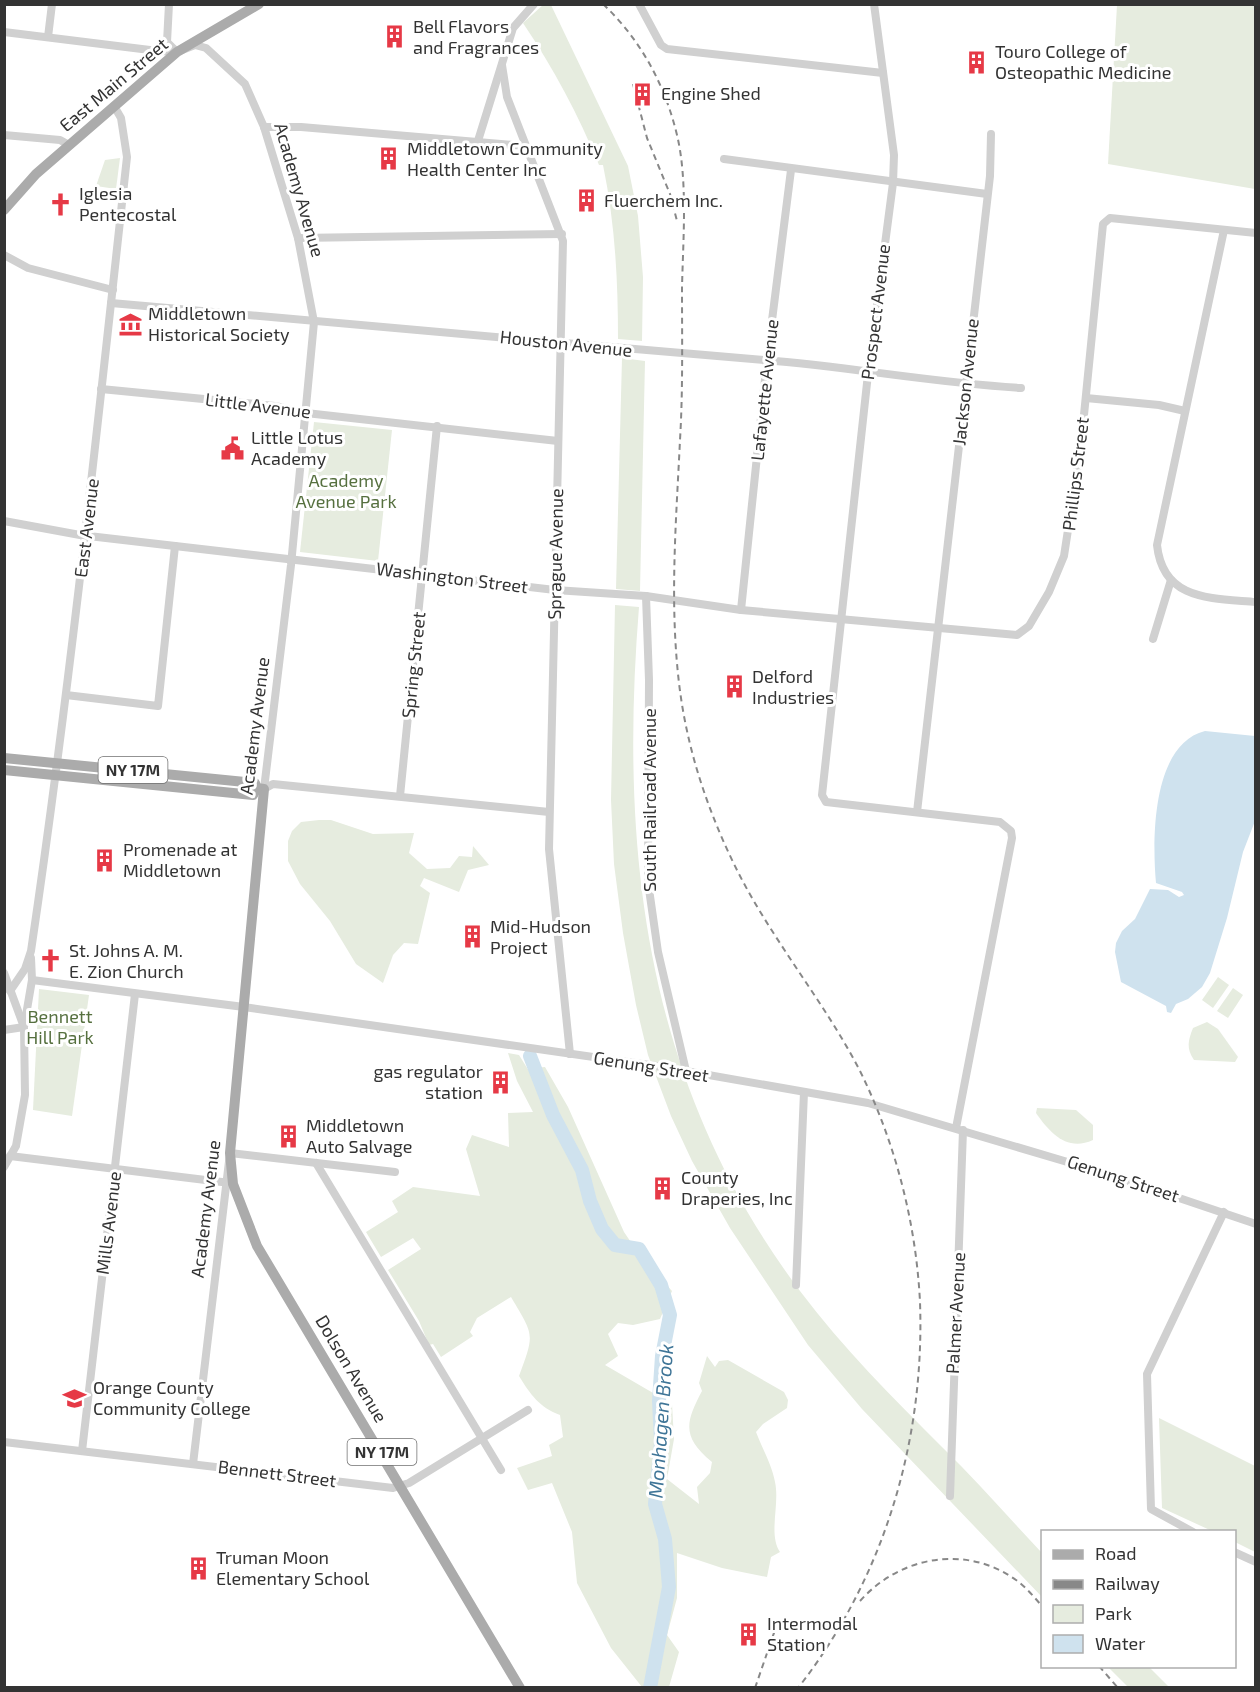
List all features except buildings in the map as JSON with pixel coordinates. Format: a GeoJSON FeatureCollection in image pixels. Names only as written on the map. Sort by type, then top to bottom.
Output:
{"type":"FeatureCollection","features":[{"type":"Feature","properties":{"kind":"main road","name":"East Main Street"},"geometry":{"type":"LineString","coordinates":[[4,210],[36,174],[177,52],[259,4]]}},
{"type":"Feature","properties":{"kind":"main road","name":"NY 17M"},"geometry":{"type":"LineString","coordinates":[[4,758],[255,783],[260,789],[254,795],[4,770]]}},
{"type":"Feature","properties":{"kind":"main road","name":"Academy Avenue"},"geometry":{"type":"LineString","coordinates":[[230,1153],[244,1007],[260,789]]}},
{"type":"Feature","properties":{"kind":"main road","name":"Dolson Avenue"},"geometry":{"type":"LineString","coordinates":[[230,1153],[230,1183],[257,1246],[403,1487],[520,1688]]}},
{"type":"Feature","properties":{"kind":"street"},"geometry":{"type":"LineString","coordinates":[[48,37],[52,4]]}},
{"type":"Feature","properties":{"kind":"street"},"geometry":{"type":"LineString","coordinates":[[169,4],[167,42],[177,52]]}},
{"type":"Feature","properties":{"kind":"street"},"geometry":{"type":"LineString","coordinates":[[477,144],[513,28],[534,4]]}},
{"type":"Feature","properties":{"kind":"street"},"geometry":{"type":"LineString","coordinates":[[639,4],[661,45],[667,49],[883,73]]}},
{"type":"Feature","properties":{"kind":"street","name":"Prospect Avenue"},"geometry":{"type":"LineString","coordinates":[[874,4],[894,155],[822,792],[824,801],[918,812]]}},
{"type":"Feature","properties":{"kind":"street"},"geometry":{"type":"LineString","coordinates":[[4,32],[177,52]]}},
{"type":"Feature","properties":{"kind":"street","name":"Academy Avenue"},"geometry":{"type":"LineString","coordinates":[[177,52],[195,45],[206,48],[245,84],[264,127],[298,238],[314,322],[291,559],[260,789]]}},
{"type":"Feature","properties":{"kind":"street","name":"Sprague Avenue"},"geometry":{"type":"LineString","coordinates":[[502,65],[507,97],[562,234],[549,849],[570,1054]]}},
{"type":"Feature","properties":{"kind":"street","name":"East Avenue"},"geometry":{"type":"LineString","coordinates":[[10,991],[25,969],[31,951],[59,763],[87,536],[128,147],[121,118],[114,106]]}},
{"type":"Feature","properties":{"kind":"street"},"geometry":{"type":"LineString","coordinates":[[264,127],[301,127],[477,144],[526,146]]}},
{"type":"Feature","properties":{"kind":"street","name":"Jackson Avenue"},"geometry":{"type":"LineString","coordinates":[[918,812],[937,629],[967,385],[991,134]]}},
{"type":"Feature","properties":{"kind":"street"},"geometry":{"type":"LineString","coordinates":[[4,135],[60,140],[69,145]]}},
{"type":"Feature","properties":{"kind":"street"},"geometry":{"type":"LineString","coordinates":[[724,159],[792,170],[987,194]]}},
{"type":"Feature","properties":{"kind":"street","name":"Lafayette Avenue"},"geometry":{"type":"LineString","coordinates":[[741,610],[767,360],[792,170]]}},
{"type":"Feature","properties":{"kind":"street","name":"Phillips Street"},"geometry":{"type":"LineString","coordinates":[[937,629],[1011,636],[1021,634],[1029,626],[1049,592],[1064,556],[1086,398],[1103,224],[1106,219],[1224,230]]}},
{"type":"Feature","properties":{"kind":"street"},"geometry":{"type":"LineString","coordinates":[[1256,233],[1224,230],[1158,538],[1160,561],[1171,580],[1193,594],[1256,602]]}},
{"type":"Feature","properties":{"kind":"street"},"geometry":{"type":"LineString","coordinates":[[298,238],[562,234]]}},
{"type":"Feature","properties":{"kind":"street"},"geometry":{"type":"LineString","coordinates":[[4,255],[28,268],[113,290]]}},
{"type":"Feature","properties":{"kind":"street","name":"Houston Avenue"},"geometry":{"type":"LineString","coordinates":[[111,303],[767,360],[967,385],[1021,388]]}},
{"type":"Feature","properties":{"kind":"street","name":"Little Avenue"},"geometry":{"type":"LineString","coordinates":[[101,389],[276,406],[306,413],[558,441]]}},
{"type":"Feature","properties":{"kind":"street"},"geometry":{"type":"LineString","coordinates":[[1086,398],[1159,405],[1185,411]]}},
{"type":"Feature","properties":{"kind":"street","name":"Spring Street"},"geometry":{"type":"LineString","coordinates":[[400,796],[437,426]]}},
{"type":"Feature","properties":{"kind":"street","name":"Washington Street"},"geometry":{"type":"LineString","coordinates":[[4,521],[87,536],[555,590],[646,596],[741,610],[937,629]]}},
{"type":"Feature","properties":{"kind":"street"},"geometry":{"type":"LineString","coordinates":[[66,695],[158,706],[176,546]]}},
{"type":"Feature","properties":{"kind":"street"},"geometry":{"type":"LineString","coordinates":[[1154,639],[1171,580]]}},
{"type":"Feature","properties":{"kind":"street","name":"South Railroad Avenue"},"geometry":{"type":"LineString","coordinates":[[646,596],[649,697],[648,882],[658,952],[686,1071]]}},
{"type":"Feature","properties":{"kind":"street"},"geometry":{"type":"LineString","coordinates":[[260,789],[273,784],[549,812]]}},
{"type":"Feature","properties":{"kind":"street"},"geometry":{"type":"LineString","coordinates":[[918,812],[1000,822],[1009,828],[1012,838],[960,1129]]}},
{"type":"Feature","properties":{"kind":"street","name":"East Avenue"},"geometry":{"type":"LineString","coordinates":[[24,1027],[32,980],[31,951]]}},
{"type":"Feature","properties":{"kind":"street"},"geometry":{"type":"LineString","coordinates":[[4,974],[24,1027],[25,1095],[16,1146],[4,1167]]}},
{"type":"Feature","properties":{"kind":"street","name":"Genung Street"},"geometry":{"type":"LineString","coordinates":[[32,980],[244,1007],[686,1071],[868,1103],[960,1129],[1256,1224]]}},
{"type":"Feature","properties":{"kind":"street","name":"Mills Avenue"},"geometry":{"type":"LineString","coordinates":[[82,1451],[135,994]]}},
{"type":"Feature","properties":{"kind":"street"},"geometry":{"type":"LineString","coordinates":[[4,1030],[24,1027]]}},
{"type":"Feature","properties":{"kind":"street"},"geometry":{"type":"LineString","coordinates":[[796,1285],[804,1092]]}},
{"type":"Feature","properties":{"kind":"street","name":"Palmer Avenue"},"geometry":{"type":"LineString","coordinates":[[950,1496],[960,1129]]}},
{"type":"Feature","properties":{"kind":"street"},"geometry":{"type":"LineString","coordinates":[[230,1153],[395,1172]]}},
{"type":"Feature","properties":{"kind":"street"},"geometry":{"type":"LineString","coordinates":[[10,1156],[230,1183]]}},
{"type":"Feature","properties":{"kind":"street"},"geometry":{"type":"LineString","coordinates":[[316,1163],[501,1470]]}},
{"type":"Feature","properties":{"kind":"street","name":"Academy Avenue"},"geometry":{"type":"LineString","coordinates":[[193,1464],[230,1183]]}},
{"type":"Feature","properties":{"kind":"street"},"geometry":{"type":"LineString","coordinates":[[1189,1530],[1152,1509],[1147,1374],[1224,1212]]}},
{"type":"Feature","properties":{"kind":"street"},"geometry":{"type":"LineString","coordinates":[[403,1487],[528,1410]]}},
{"type":"Feature","properties":{"kind":"street","name":"Bennett Street"},"geometry":{"type":"LineString","coordinates":[[4,1442],[403,1487]]}},
{"type":"Feature","properties":{"kind":"street"},"geometry":{"type":"LineString","coordinates":[[1236,1553],[1256,1562]]}},
{"type":"Feature","properties":{"kind":"green space"},"geometry":{"type":"Polygon","coordinates":[[[543,5],[551,5],[628,166],[638,216],[643,277],[642,341],[618,339],[615,251],[603,165],[599,165],[565,92],[523,23],[543,5]]]}},
{"type":"Feature","properties":{"kind":"green space"},"geometry":{"type":"Polygon","coordinates":[[[1117,5],[1255,5],[1255,189],[1108,164],[1117,5]]]}},
{"type":"Feature","properties":{"kind":"green space"},"geometry":{"type":"Polygon","coordinates":[[[120,158],[116,189],[96,186],[105,160],[120,158]]]}},
{"type":"Feature","properties":{"kind":"green space"},"geometry":{"type":"Polygon","coordinates":[[[622,358],[645,361],[640,591],[616,589],[622,358]]]}},
{"type":"Feature","properties":{"kind":"green space","name":"Academy Avenue Park"},"geometry":{"type":"Polygon","coordinates":[[[314,422],[392,430],[378,561],[300,552],[314,422]]]}},
{"type":"Feature","properties":{"kind":"green space"},"geometry":{"type":"Polygon","coordinates":[[[615,605],[639,607],[634,699],[634,790],[641,879],[654,966],[676,1050],[707,1133],[748,1213],[816,1312],[868,1372],[968,1473],[1041,1552],[1041,1596],[862,1409],[808,1345],[730,1228],[692,1161],[671,1116],[648,1055],[636,1005],[614,864],[611,800],[615,605]]]}},
{"type":"Feature","properties":{"kind":"green space"},"geometry":{"type":"Polygon","coordinates":[[[331,820],[373,834],[414,833],[409,853],[427,869],[450,868],[459,856],[472,857],[473,846],[489,865],[468,870],[459,892],[424,878],[420,886],[430,893],[418,944],[404,943],[393,955],[383,983],[356,964],[330,921],[300,884],[288,861],[288,841],[292,831],[301,822],[331,820]]]}},
{"type":"Feature","properties":{"kind":"green space"},"geometry":{"type":"Polygon","coordinates":[[[1218,977],[1229,985],[1213,1008],[1202,1000],[1218,977]]]}},
{"type":"Feature","properties":{"kind":"green space"},"geometry":{"type":"Polygon","coordinates":[[[1233,988],[1243,995],[1228,1018],[1217,1011],[1233,988]]]}},
{"type":"Feature","properties":{"kind":"green space","name":"Bennett Hill Park"},"geometry":{"type":"Polygon","coordinates":[[[39,989],[89,995],[72,1116],[33,1110],[39,989]]]}},
{"type":"Feature","properties":{"kind":"green space"},"geometry":{"type":"Polygon","coordinates":[[[1207,1022],[1218,1029],[1238,1057],[1235,1062],[1194,1060],[1191,1056],[1189,1041],[1193,1028],[1207,1022]]]}},
{"type":"Feature","properties":{"kind":"green space"},"geometry":{"type":"Polygon","coordinates":[[[508,1053],[519,1055],[534,1079],[535,1068],[545,1067],[568,1107],[624,1232],[641,1257],[672,1291],[660,1319],[633,1325],[618,1323],[608,1334],[618,1356],[605,1365],[672,1404],[674,1439],[667,1479],[699,1504],[697,1487],[710,1473],[712,1462],[695,1445],[689,1429],[692,1412],[702,1391],[699,1383],[707,1356],[715,1367],[719,1361],[728,1360],[784,1392],[788,1400],[787,1408],[763,1424],[756,1432],[774,1476],[776,1500],[774,1528],[780,1552],[771,1557],[767,1577],[722,1568],[677,1553],[677,1598],[667,1635],[679,1652],[669,1687],[642,1687],[611,1648],[577,1583],[572,1532],[552,1483],[528,1490],[517,1468],[552,1456],[549,1445],[563,1437],[560,1415],[536,1400],[519,1376],[528,1351],[530,1335],[511,1297],[477,1318],[470,1332],[473,1336],[441,1357],[433,1344],[429,1345],[419,1321],[388,1270],[421,1249],[413,1238],[381,1257],[366,1232],[398,1212],[392,1201],[413,1187],[480,1196],[466,1149],[472,1135],[509,1147],[508,1113],[533,1112],[517,1081],[508,1053]]]}},
{"type":"Feature","properties":{"kind":"green space"},"geometry":{"type":"Polygon","coordinates":[[[1037,1108],[1076,1110],[1093,1125],[1093,1140],[1075,1144],[1060,1138],[1041,1120],[1036,1113],[1037,1108]]]}},
{"type":"Feature","properties":{"kind":"green space"},"geometry":{"type":"Polygon","coordinates":[[[1159,1418],[1255,1466],[1255,1552],[1236,1542],[1236,1530],[1210,1530],[1162,1508],[1159,1418]]]}},
{"type":"Feature","properties":{"kind":"green space"},"geometry":{"type":"Polygon","coordinates":[[[1109,1668],[1150,1668],[1169,1687],[1128,1687],[1109,1668]]]}},
{"type":"Feature","properties":{"kind":"water"},"geometry":{"type":"Polygon","coordinates":[[[1205,731],[1255,736],[1255,821],[1243,852],[1227,918],[1210,973],[1202,987],[1188,999],[1176,1004],[1171,1013],[1167,1012],[1166,1006],[1121,982],[1115,952],[1116,943],[1122,931],[1135,919],[1150,889],[1168,890],[1179,897],[1184,895],[1182,892],[1156,883],[1155,843],[1159,795],[1165,773],[1174,754],[1188,739],[1205,731]]]}},
{"type":"Feature","properties":{"kind":"waterway","name":"Monhagen Brook"},"geometry":{"type":"LineString","coordinates":[[530,1056],[553,1115],[582,1170],[590,1201],[602,1229],[615,1245],[639,1249],[661,1285],[670,1315],[662,1356],[659,1401],[661,1442],[655,1504],[665,1539],[669,1587],[650,1688]]}},
{"type":"Feature","properties":{"kind":"railway"},"geometry":{"type":"LineString","coordinates":[[603,4],[629,33],[650,64],[672,116],[683,172],[682,383],[674,597],[680,691],[693,757],[715,821],[747,889],[829,1017],[872,1096],[901,1182],[918,1272],[920,1354],[915,1405],[906,1456],[893,1506],[876,1554],[854,1601],[828,1646],[798,1688]]}},
{"type":"Feature","properties":{"kind":"railway"},"geometry":{"type":"LineString","coordinates":[[633,84],[647,138],[670,194],[677,221]]}},
{"type":"Feature","properties":{"kind":"railway"},"geometry":{"type":"LineString","coordinates":[[860,1601],[876,1586],[914,1565],[934,1560],[955,1559],[976,1562],[997,1569],[1020,1583],[1041,1605]]}},
{"type":"Feature","properties":{"kind":"railway"},"geometry":{"type":"LineString","coordinates":[[755,1688],[775,1630]]}},
{"type":"Feature","properties":{"kind":"railway"},"geometry":{"type":"LineString","coordinates":[[1101,1668],[1118,1688]]}},
{"type":"Feature","properties":{"kind":"place","name":"Bell Flavors and Fragrances"},"geometry":{"type":"Point","coordinates":[395,37]}},
{"type":"Feature","properties":{"kind":"place","name":"Touro College of Osteopathic Medicine"},"geometry":{"type":"Point","coordinates":[977,62]}},
{"type":"Feature","properties":{"kind":"place","name":"Engine Shed"},"geometry":{"type":"Point","coordinates":[643,94]}},
{"type":"Feature","properties":{"kind":"place","name":"Middletown Community Health Center Inc"},"geometry":{"type":"Point","coordinates":[389,159]}},
{"type":"Feature","properties":{"kind":"place","name":"Fluerchem Inc."},"geometry":{"type":"Point","coordinates":[586,201]}},
{"type":"Feature","properties":{"kind":"place","name":"Iglesia Pentecostal"},"geometry":{"type":"Point","coordinates":[61,204]}},
{"type":"Feature","properties":{"kind":"place","name":"Middletown Historical Society"},"geometry":{"type":"Point","coordinates":[130,324]}},
{"type":"Feature","properties":{"kind":"place","name":"Little Lotus Academy"},"geometry":{"type":"Point","coordinates":[233,448]}},
{"type":"Feature","properties":{"kind":"place","name":"Delford Industries"},"geometry":{"type":"Point","coordinates":[734,687]}},
{"type":"Feature","properties":{"kind":"place","name":"Promenade at Middletown"},"geometry":{"type":"Point","coordinates":[105,860]}},
{"type":"Feature","properties":{"kind":"place","name":"Mid-Hudson Project"},"geometry":{"type":"Point","coordinates":[472,937]}},
{"type":"Feature","properties":{"kind":"place","name":"St. Johns A. M. E. Zion Church"},"geometry":{"type":"Point","coordinates":[51,961]}},
{"type":"Feature","properties":{"kind":"place","name":"gas regulator station"},"geometry":{"type":"Point","coordinates":[501,1082]}},
{"type":"Feature","properties":{"kind":"place","name":"Middletown Auto Salvage"},"geometry":{"type":"Point","coordinates":[288,1136]}},
{"type":"Feature","properties":{"kind":"place","name":"County Draperies, Inc"},"geometry":{"type":"Point","coordinates":[663,1188]}},
{"type":"Feature","properties":{"kind":"place","name":"Orange County Community College"},"geometry":{"type":"Point","coordinates":[75,1398]}},
{"type":"Feature","properties":{"kind":"place","name":"Truman Moon Elementary School"},"geometry":{"type":"Point","coordinates":[198,1568]}},
{"type":"Feature","properties":{"kind":"place","name":"Intermodal Station"},"geometry":{"type":"Point","coordinates":[749,1634]}}]}
